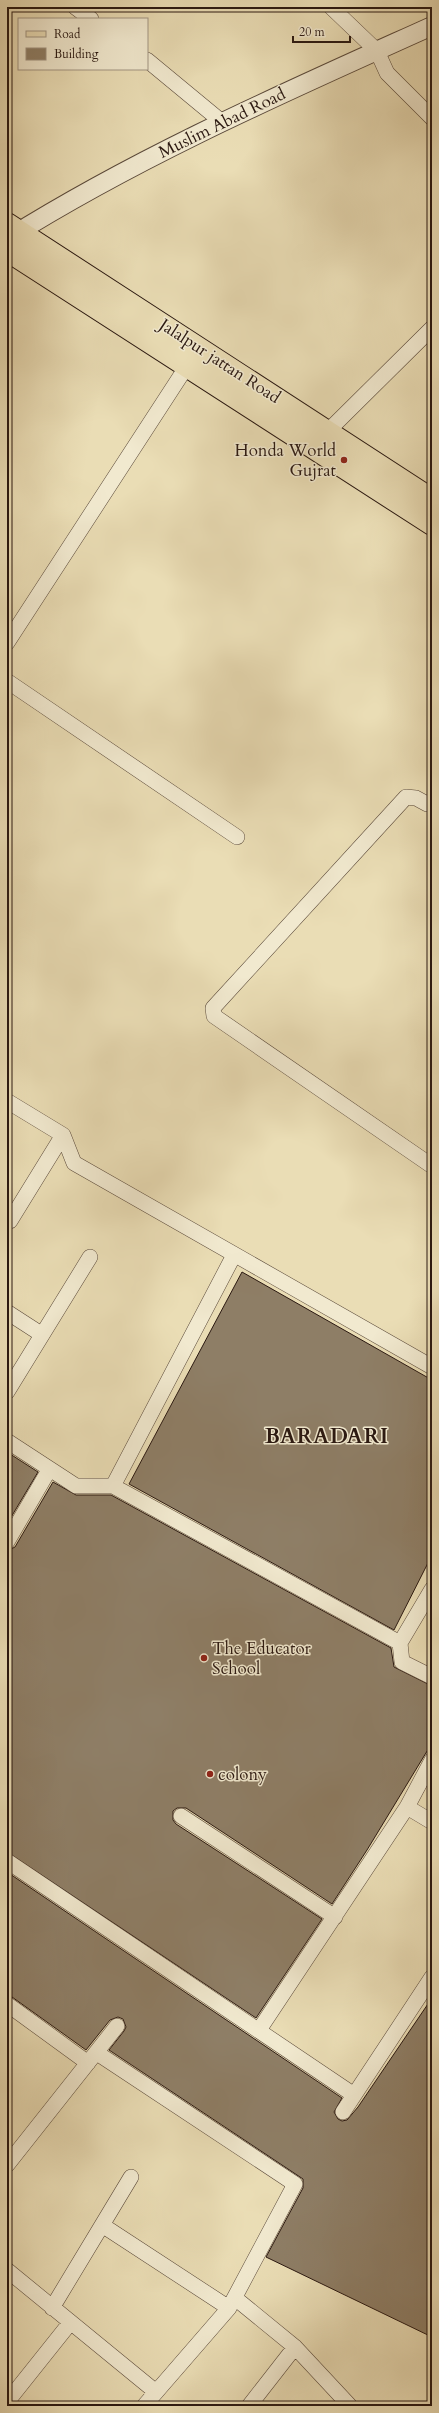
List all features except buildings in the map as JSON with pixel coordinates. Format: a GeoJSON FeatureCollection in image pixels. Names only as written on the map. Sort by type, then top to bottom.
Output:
{"type":"FeatureCollection","features":[{"type":"Feature","properties":{"kind":"main road","name":"Jalalpur jattan Road"},"geometry":{"type":"LineString","coordinates":[[11,232],[328,431],[432,500]]}},
{"type":"Feature","properties":{"kind":"main road","name":"Jalalpur jattan Road"},"geometry":{"type":"LineString","coordinates":[[7,250],[432,524]]}},
{"type":"Feature","properties":{"kind":"street"},"geometry":{"type":"LineString","coordinates":[[75,7],[90,18]]}},
{"type":"Feature","properties":{"kind":"street"},"geometry":{"type":"LineString","coordinates":[[331,7],[377,51],[388,73],[432,118]]}},
{"type":"Feature","properties":{"kind":"street","name":"Muslim Abad Road"},"geometry":{"type":"LineString","coordinates":[[11,232],[148,159],[222,122],[432,26]]}},
{"type":"Feature","properties":{"kind":"street"},"geometry":{"type":"LineString","coordinates":[[148,61],[222,122]]}},
{"type":"Feature","properties":{"kind":"street"},"geometry":{"type":"LineString","coordinates":[[328,431],[432,328]]}},
{"type":"Feature","properties":{"kind":"street"},"geometry":{"type":"LineString","coordinates":[[7,643],[187,366]]}},
{"type":"Feature","properties":{"kind":"street"},"geometry":{"type":"LineString","coordinates":[[7,682],[237,837]]}},
{"type":"Feature","properties":{"kind":"street"},"geometry":{"type":"LineString","coordinates":[[432,801],[427,804],[416,798],[406,797],[213,1008],[214,1016],[432,1166]]}},
{"type":"Feature","properties":{"kind":"street"},"geometry":{"type":"LineString","coordinates":[[7,1101],[63,1135],[74,1163],[432,1367]]}},
{"type":"Feature","properties":{"kind":"street"},"geometry":{"type":"LineString","coordinates":[[7,1219],[10,1221],[63,1135]]}},
{"type":"Feature","properties":{"kind":"street"},"geometry":{"type":"LineString","coordinates":[[113,1486],[234,1255]]}},
{"type":"Feature","properties":{"kind":"street"},"geometry":{"type":"LineString","coordinates":[[7,1392],[41,1334],[90,1257]]}},
{"type":"Feature","properties":{"kind":"street"},"geometry":{"type":"LineString","coordinates":[[7,1312],[41,1334]]}},
{"type":"Feature","properties":{"kind":"street"},"geometry":{"type":"LineString","coordinates":[[7,1441],[49,1470],[76,1486],[113,1486],[400,1643]]}},
{"type":"Feature","properties":{"kind":"street"},"geometry":{"type":"LineString","coordinates":[[7,1542],[49,1470]]}},
{"type":"Feature","properties":{"kind":"street"},"geometry":{"type":"LineString","coordinates":[[432,1589],[400,1643],[402,1662],[432,1677]]}},
{"type":"Feature","properties":{"kind":"street"},"geometry":{"type":"LineString","coordinates":[[259,2030],[407,1807],[432,1760]]}},
{"type":"Feature","properties":{"kind":"street"},"geometry":{"type":"LineString","coordinates":[[407,1807],[432,1822]]}},
{"type":"Feature","properties":{"kind":"street"},"geometry":{"type":"LineString","coordinates":[[181,1816],[334,1917]]}},
{"type":"Feature","properties":{"kind":"street"},"geometry":{"type":"LineString","coordinates":[[7,1861],[354,2095]]}},
{"type":"Feature","properties":{"kind":"street"},"geometry":{"type":"LineString","coordinates":[[343,2112],[432,1977]]}},
{"type":"Feature","properties":{"kind":"street"},"geometry":{"type":"LineString","coordinates":[[7,2004],[295,2184],[232,2303],[144,2406]]}},
{"type":"Feature","properties":{"kind":"street"},"geometry":{"type":"LineString","coordinates":[[7,2165],[117,2026]]}},
{"type":"Feature","properties":{"kind":"street"},"geometry":{"type":"LineString","coordinates":[[52,2308],[131,2177]]}},
{"type":"Feature","properties":{"kind":"street"},"geometry":{"type":"LineString","coordinates":[[102,2224],[232,2303],[295,2347],[350,2406]]}},
{"type":"Feature","properties":{"kind":"street"},"geometry":{"type":"LineString","coordinates":[[7,2270],[156,2392]]}},
{"type":"Feature","properties":{"kind":"street"},"geometry":{"type":"LineString","coordinates":[[7,2402],[70,2323]]}},
{"type":"Feature","properties":{"kind":"street"},"geometry":{"type":"LineString","coordinates":[[249,2406],[295,2347]]}},
{"type":"Feature","properties":{"kind":"place","name":"Honda World Gujrat"},"geometry":{"type":"Point","coordinates":[344,460]}},
{"type":"Feature","properties":{"kind":"place","name":"The Educator School"},"geometry":{"type":"Point","coordinates":[204,1658]}},
{"type":"Feature","properties":{"kind":"place","name":"colony"},"geometry":{"type":"Point","coordinates":[210,1774]}},
{"type":"Feature","properties":{"kind":"district","name":"BARADARI"},"geometry":{"type":"Point","coordinates":[327,1436]}}]}
